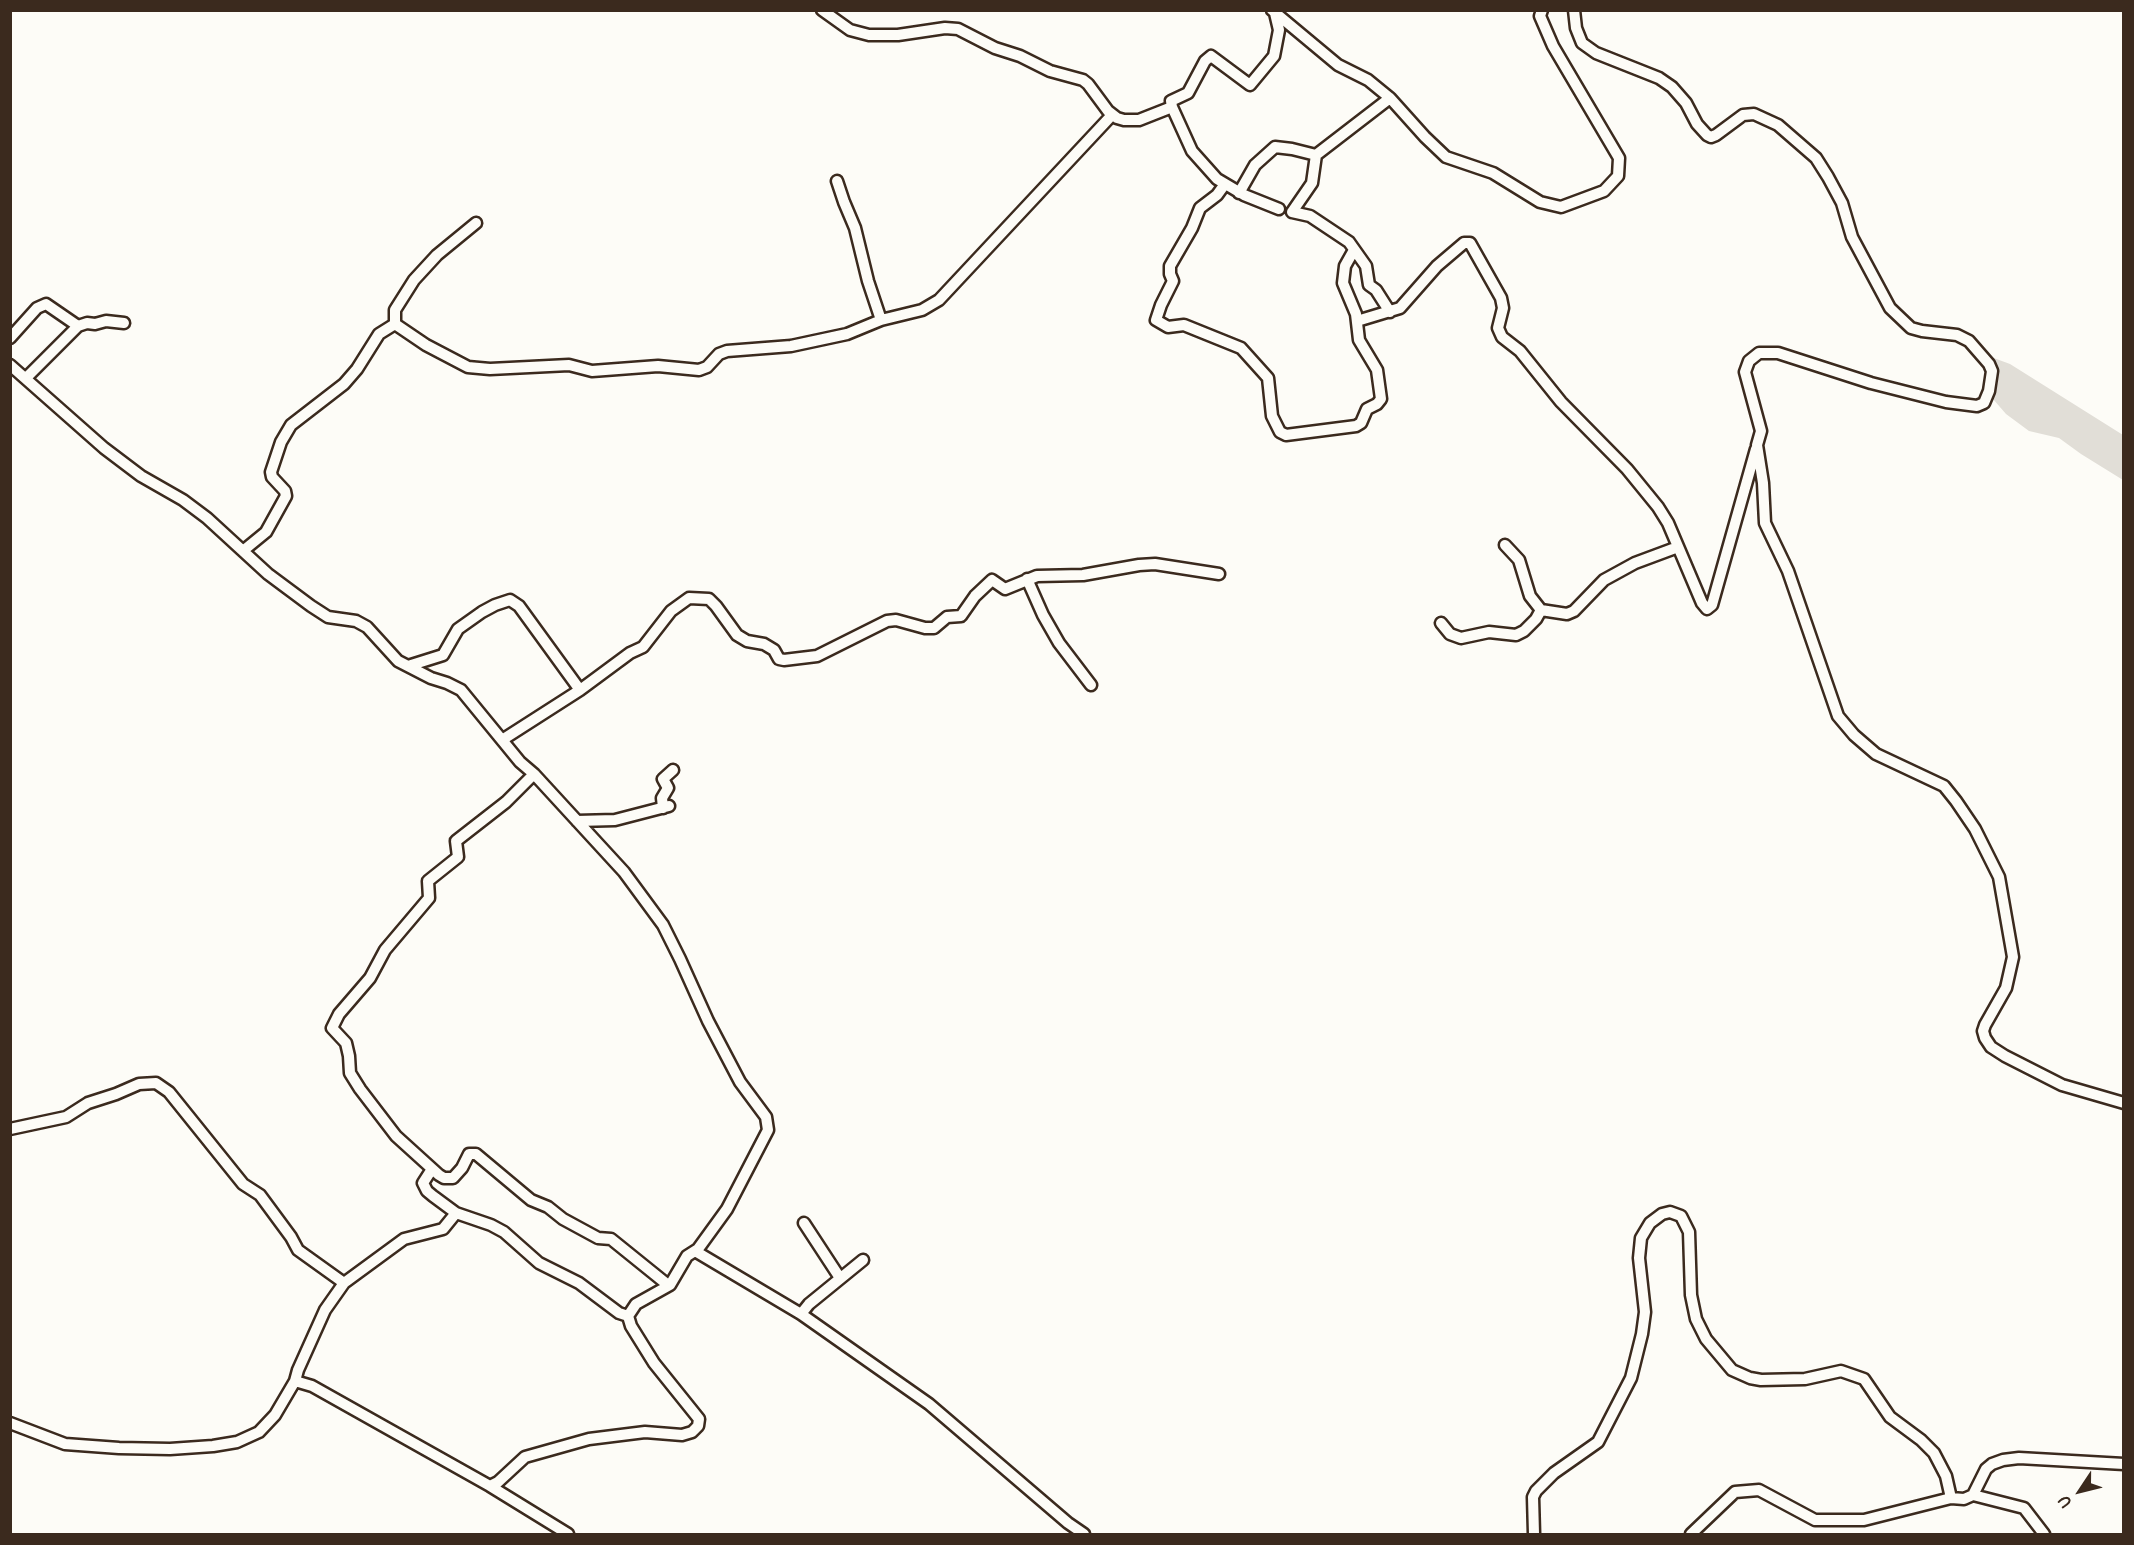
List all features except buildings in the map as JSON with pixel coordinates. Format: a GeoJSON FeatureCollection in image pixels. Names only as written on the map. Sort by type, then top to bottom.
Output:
{"type":"FeatureCollection","features":[{"type":"Feature","properties":{"kind":"street"},"geometry":{"type":"LineString","coordinates":[[822,10],[850,30],[868,35],[898,35],[945,28],[958,29],[995,48],[1020,56],[1057,74],[1086,82],[1112,115],[1125,120],[1139,120],[1172,107]]}},
{"type":"Feature","properties":{"kind":"street"},"geometry":{"type":"LineString","coordinates":[[1274,12],[1338,65],[1368,80],[1390,98],[1446,157],[1493,173],[1540,202],[1561,207],[1604,191],[1618,176],[1619,158],[1553,46],[1540,16],[1542,10]]}},
{"type":"Feature","properties":{"kind":"street"},"geometry":{"type":"LineString","coordinates":[[1357,321],[1400,308],[1437,266],[1464,243],[1470,243],[1501,298],[1503,308],[1498,328],[1502,337],[1520,351],[1561,402],[1627,469],[1665,515],[1702,603],[1707,609],[1711,608],[1761,431],[1744,372],[1749,361],[1759,353],[1778,353],[1871,383],[1946,402],[1977,406],[1984,403],[1989,392],[1992,371],[1989,364],[1969,341],[1958,335],[1911,328],[1890,308],[1852,237],[1842,203],[1816,158],[1778,125],[1754,114],[1743,115],[1716,135],[1707,135],[1697,124],[1686,103],[1672,87],[1659,78],[1596,54],[1582,43],[1576,28],[1574,10]]}},
{"type":"Feature","properties":{"kind":"street"},"geometry":{"type":"LineString","coordinates":[[1274,12],[1279,30],[1274,56],[1251,85],[1211,56],[1205,61],[1188,93],[1171,101],[1192,151],[1225,184],[1239,193],[1279,209]]}},
{"type":"Feature","properties":{"kind":"street"},"geometry":{"type":"LineString","coordinates":[[1390,98],[1316,155],[1312,183],[1292,212],[1310,216],[1349,242],[1366,266],[1369,285],[1376,290],[1390,312]]}},
{"type":"Feature","properties":{"kind":"street"},"geometry":{"type":"LineString","coordinates":[[476,222],[437,255],[414,280],[394,310],[396,324],[426,345],[468,367],[490,369],[569,365],[596,371],[658,366],[699,370],[707,367],[719,354],[727,351],[802,345],[847,334],[881,320],[909,315],[939,300],[1112,115]]}},
{"type":"Feature","properties":{"kind":"street"},"geometry":{"type":"LineString","coordinates":[[1239,193],[1255,165],[1275,147],[1316,155]]}},
{"type":"Feature","properties":{"kind":"street"},"geometry":{"type":"LineString","coordinates":[[837,181],[855,228],[865,271],[881,320]]}},
{"type":"Feature","properties":{"kind":"street"},"geometry":{"type":"LineString","coordinates":[[1225,184],[1200,208],[1192,228],[1170,266],[1173,281],[1156,320],[1168,327],[1184,325],[1241,348],[1268,378],[1270,403],[1276,426],[1280,432],[1292,436],[1359,425],[1367,409],[1380,402],[1380,378],[1359,340],[1357,321],[1343,283],[1345,266],[1354,250]]}},
{"type":"Feature","properties":{"kind":"street"},"geometry":{"type":"LineString","coordinates":[[10,338],[37,308],[46,304],[78,326]]}},
{"type":"Feature","properties":{"kind":"street"},"geometry":{"type":"LineString","coordinates":[[27,378],[78,326],[106,321],[123,323]]}},
{"type":"Feature","properties":{"kind":"street"},"geometry":{"type":"LineString","coordinates":[[243,550],[266,532],[286,496],[285,491],[272,477],[271,472],[281,442],[291,425],[344,384],[352,376],[379,334],[396,324]]}},
{"type":"Feature","properties":{"kind":"street"},"geometry":{"type":"LineString","coordinates":[[10,365],[104,448],[141,476],[183,500],[268,574],[328,617],[356,621],[367,627],[398,661],[461,690],[520,762],[534,774],[624,872],[663,925],[708,1021],[740,1082],[766,1117],[768,1130],[727,1209],[695,1251],[687,1256],[670,1285],[636,1304],[628,1316]]}},
{"type":"Feature","properties":{"kind":"street"},"geometry":{"type":"LineString","coordinates":[[1757,445],[1763,483],[1764,523],[1788,571],[1838,716],[1854,735],[1876,754],[1944,786],[1975,829],[1999,877],[2013,957],[2006,988],[1985,1025],[1983,1031],[1985,1038],[1991,1047],[2005,1056],[2062,1085],[2124,1103]]}},
{"type":"Feature","properties":{"kind":"street"},"geometry":{"type":"LineString","coordinates":[[1505,545],[1519,560],[1530,596],[1541,610],[1567,614],[1574,611],[1604,579],[1635,562],[1678,547]]}},
{"type":"Feature","properties":{"kind":"street"},"geometry":{"type":"LineString","coordinates":[[502,740],[580,690],[633,651],[643,647],[668,614],[689,598],[709,599],[737,635],[747,641],[764,644],[784,660],[817,656],[887,621],[896,620],[934,628],[947,617],[961,616],[975,596],[992,580],[996,581],[1002,589],[1043,575],[1083,575],[1155,564],[1219,574]]}},
{"type":"Feature","properties":{"kind":"street"},"geometry":{"type":"LineString","coordinates":[[1027,579],[1059,643],[1091,685]]}},
{"type":"Feature","properties":{"kind":"street"},"geometry":{"type":"LineString","coordinates":[[408,666],[442,655],[458,629],[482,612],[510,600],[519,606],[580,690]]}},
{"type":"Feature","properties":{"kind":"street"},"geometry":{"type":"LineString","coordinates":[[1441,623],[1444,629],[1457,638],[1489,632],[1516,635],[1524,631],[1541,610]]}},
{"type":"Feature","properties":{"kind":"street"},"geometry":{"type":"LineString","coordinates":[[577,821],[615,820],[666,807],[662,798],[668,788],[663,779],[673,770]]}},
{"type":"Feature","properties":{"kind":"street"},"geometry":{"type":"LineString","coordinates":[[534,774],[506,802],[456,841],[458,857],[428,880],[429,898],[385,950],[370,978],[339,1014],[332,1026],[346,1043],[350,1073],[360,1089],[396,1136],[432,1169],[444,1178],[453,1178],[470,1154],[476,1154],[497,1174],[531,1200],[548,1207],[563,1219],[598,1238],[611,1239],[668,1285]]}},
{"type":"Feature","properties":{"kind":"street"},"geometry":{"type":"LineString","coordinates":[[10,1129],[66,1117],[88,1103],[139,1084],[156,1083],[169,1092],[243,1184],[260,1195],[298,1250],[344,1283]]}},
{"type":"Feature","properties":{"kind":"street"},"geometry":{"type":"LineString","coordinates":[[432,1169],[424,1182],[425,1187],[433,1196],[456,1213],[504,1232],[539,1263],[579,1283],[619,1313],[628,1316]]}},
{"type":"Feature","properties":{"kind":"street"},"geometry":{"type":"LineString","coordinates":[[1534,1534],[1533,1497],[1536,1491],[1554,1473],[1598,1442],[1631,1378],[1645,1312],[1639,1258],[1641,1238],[1650,1223],[1662,1214],[1670,1212],[1681,1216],[1689,1232],[1690,1295],[1696,1319],[1706,1339],[1732,1370],[1761,1380],[1805,1379],[1841,1371],[1864,1379],[1890,1417],[1921,1440],[1934,1453],[1946,1476],[1951,1498]]}},
{"type":"Feature","properties":{"kind":"street"},"geometry":{"type":"LineString","coordinates":[[10,1423],[65,1444],[119,1448],[170,1449],[213,1446],[237,1442],[259,1432],[275,1415],[295,1381],[325,1310],[344,1283],[404,1239],[444,1229],[456,1213]]}},
{"type":"Feature","properties":{"kind":"street"},"geometry":{"type":"LineString","coordinates":[[804,1223],[840,1278]]}},
{"type":"Feature","properties":{"kind":"street"},"geometry":{"type":"LineString","coordinates":[[695,1251],[801,1314],[929,1404],[1023,1486],[1084,1534]]}},
{"type":"Feature","properties":{"kind":"street"},"geometry":{"type":"LineString","coordinates":[[801,1314],[809,1304],[863,1260]]}},
{"type":"Feature","properties":{"kind":"street"},"geometry":{"type":"LineString","coordinates":[[490,1486],[498,1482],[525,1457],[589,1439],[645,1432],[682,1435],[692,1432],[698,1425],[699,1419],[654,1363],[631,1326],[628,1316]]}},
{"type":"Feature","properties":{"kind":"street"},"geometry":{"type":"LineString","coordinates":[[295,1381],[312,1386],[490,1486],[568,1534]]}},
{"type":"Feature","properties":{"kind":"street"},"geometry":{"type":"LineString","coordinates":[[1973,1495],[1986,1469],[2002,1460],[2019,1458],[2124,1464]]}},
{"type":"Feature","properties":{"kind":"street"},"geometry":{"type":"LineString","coordinates":[[1690,1534],[1735,1492],[1760,1490],[1815,1520],[1864,1520],[1951,1498],[1964,1499],[1973,1495],[2024,1508],[2044,1534]]}},
{"type":"Feature","properties":{"kind":"shaded area"},"geometry":{"type":"Polygon","coordinates":[[[1964,347],[2010,364],[2123,435],[2123,480],[2059,438],[2029,431],[2006,414],[1993,399],[1988,373],[1964,347]]]}}]}
